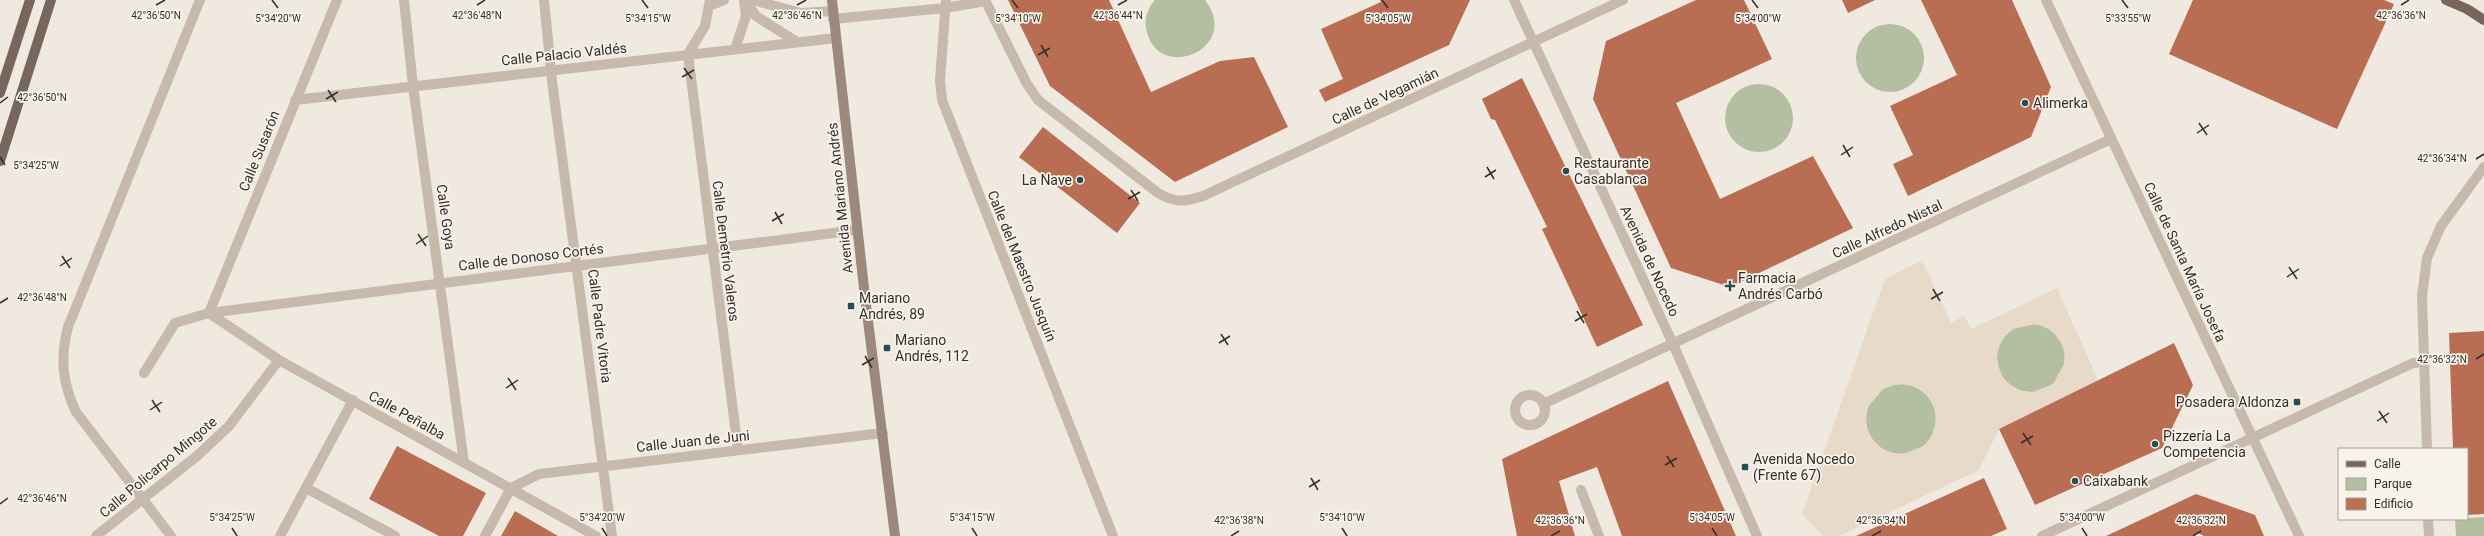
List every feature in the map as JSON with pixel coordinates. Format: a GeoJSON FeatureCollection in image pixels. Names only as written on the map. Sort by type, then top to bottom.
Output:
{"type":"FeatureCollection","features":[{"type":"Feature","properties":{"kind":"main road"},"geometry":{"type":"LineString","coordinates":[[0,94],[30,0]]}},
{"type":"Feature","properties":{"kind":"main road"},"geometry":{"type":"LineString","coordinates":[[0,162],[51,0]]}},
{"type":"Feature","properties":{"kind":"main road","name":"Avenida Mariano Andrés"},"geometry":{"type":"LineString","coordinates":[[832,0],[857,230],[895,536]]}},
{"type":"Feature","properties":{"kind":"main road"},"geometry":{"type":"LineString","coordinates":[[2446,0],[2467,9],[2484,20]]}},
{"type":"Feature","properties":{"kind":"street"},"geometry":{"type":"LineString","coordinates":[[171,536],[76,412],[68,393],[62,350],[68,327],[200,0]]}},
{"type":"Feature","properties":{"kind":"street","name":"Calle Susarón"},"geometry":{"type":"LineString","coordinates":[[209,312],[337,0]]}},
{"type":"Feature","properties":{"kind":"street","name":"Calle Goya"},"geometry":{"type":"LineString","coordinates":[[404,0],[413,86],[441,283],[464,462]]}},
{"type":"Feature","properties":{"kind":"street","name":"Calle Padre Vitoria"},"geometry":{"type":"LineString","coordinates":[[544,0],[551,70],[578,265],[612,536]]}},
{"type":"Feature","properties":{"kind":"street"},"geometry":{"type":"LineString","coordinates":[[688,54],[701,35],[710,3],[724,0]]}},
{"type":"Feature","properties":{"kind":"street"},"geometry":{"type":"LineString","coordinates":[[744,0],[756,16],[797,42]]}},
{"type":"Feature","properties":{"kind":"street"},"geometry":{"type":"LineString","coordinates":[[736,49],[746,16],[744,0]]}},
{"type":"Feature","properties":{"kind":"street"},"geometry":{"type":"LineString","coordinates":[[752,0],[801,12],[833,15],[985,0]]}},
{"type":"Feature","properties":{"kind":"street","name":"Calle de Vegamián"},"geometry":{"type":"LineString","coordinates":[[985,0],[1027,84],[1038,100],[1158,193],[1171,201],[1186,202],[1203,196],[1623,0]]}},
{"type":"Feature","properties":{"kind":"street","name":"Avenida de Nocedo"},"geometry":{"type":"LineString","coordinates":[[1514,0],[1673,344],[1758,536]]}},
{"type":"Feature","properties":{"kind":"street","name":"Calle de Santa María Josefa"},"geometry":{"type":"LineString","coordinates":[[2046,0],[2299,536]]}},
{"type":"Feature","properties":{"kind":"street","name":"Calle del Maestro Jusquín"},"geometry":{"type":"LineString","coordinates":[[945,4],[940,80],[942,100],[1113,536]]}},
{"type":"Feature","properties":{"kind":"street","name":"Calle Palacio Valdés"},"geometry":{"type":"LineString","coordinates":[[295,100],[836,38]]}},
{"type":"Feature","properties":{"kind":"street","name":"Calle Demetrio Valeros"},"geometry":{"type":"LineString","coordinates":[[688,54],[711,249],[738,450]]}},
{"type":"Feature","properties":{"kind":"street","name":"Calle Alfredo Nistal"},"geometry":{"type":"LineString","coordinates":[[1543,404],[2112,139]]}},
{"type":"Feature","properties":{"kind":"street"},"geometry":{"type":"LineString","coordinates":[[2427,448],[2422,296],[2427,258],[2441,226],[2484,167]]}},
{"type":"Feature","properties":{"kind":"street","name":"Calle de Donoso Cortés"},"geometry":{"type":"LineString","coordinates":[[144,373],[175,323],[209,312],[857,230]]}},
{"type":"Feature","properties":{"kind":"street","name":"Calle Peñalba"},"geometry":{"type":"LineString","coordinates":[[209,312],[279,360],[596,536]]}},
{"type":"Feature","properties":{"kind":"street","name":"Calle Policarpo Mingote"},"geometry":{"type":"LineString","coordinates":[[96,536],[196,456],[229,426],[279,360]]}},
{"type":"Feature","properties":{"kind":"street"},"geometry":{"type":"LineString","coordinates":[[2042,536],[2413,363],[2424,362]]}},
{"type":"Feature","properties":{"kind":"street"},"geometry":{"type":"LineString","coordinates":[[280,536],[352,400]]}},
{"type":"Feature","properties":{"kind":"street","name":"Calle Juan de Juni"},"geometry":{"type":"LineString","coordinates":[[511,488],[538,474],[883,433]]}},
{"type":"Feature","properties":{"kind":"street"},"geometry":{"type":"LineString","coordinates":[[306,488],[395,536]]}},
{"type":"Feature","properties":{"kind":"street"},"geometry":{"type":"LineString","coordinates":[[485,536],[511,488]]}},
{"type":"Feature","properties":{"kind":"street"},"geometry":{"type":"LineString","coordinates":[[1581,490],[1599,536]]}},
{"type":"Feature","properties":{"kind":"street"},"geometry":{"type":"LineString","coordinates":[[2428,520],[2429,536]]}},
{"type":"Feature","properties":{"kind":"green space"},"geometry":{"type":"Polygon","coordinates":[[[1155,0],[1205,0],[1214,18],[1213,33],[1206,45],[1194,54],[1179,57],[1165,55],[1153,45],[1146,28],[1146,17],[1155,0]]]}},
{"type":"Feature","properties":{"kind":"green space"},"geometry":{"type":"Polygon","coordinates":[[[1890,24],[1903,27],[1914,34],[1921,45],[1924,58],[1921,71],[1914,82],[1903,89],[1890,92],[1877,89],[1866,82],[1859,71],[1856,58],[1859,45],[1866,34],[1877,27],[1890,24]]]}},
{"type":"Feature","properties":{"kind":"green space"},"geometry":{"type":"Polygon","coordinates":[[[1759,84],[1772,87],[1783,94],[1790,105],[1793,118],[1790,131],[1783,142],[1772,149],[1759,152],[1746,149],[1735,142],[1728,131],[1725,118],[1728,105],[1735,94],[1746,87],[1759,84]]]}},
{"type":"Feature","properties":{"kind":"green space"},"geometry":{"type":"Polygon","coordinates":[[[2031,324],[2044,327],[2055,334],[2062,345],[2065,358],[2062,371],[2055,382],[2044,389],[2031,392],[2018,389],[2007,382],[2000,371],[1997,358],[2000,345],[2007,334],[2018,327],[2031,324]]]}},
{"type":"Feature","properties":{"kind":"green space"},"geometry":{"type":"Polygon","coordinates":[[[1901,384],[1914,387],[1926,394],[1933,406],[1936,419],[1933,432],[1926,444],[1914,451],[1901,454],[1888,451],[1876,444],[1869,432],[1866,419],[1869,406],[1876,394],[1888,387],[1901,384]]]}},
{"type":"Feature","properties":{"kind":"green space"},"geometry":{"type":"Polygon","coordinates":[[[2484,517],[2484,536],[2456,536],[2455,520],[2468,520],[2468,518],[2484,517]]]}},
{"type":"Feature","properties":{"kind":"shaded area"},"geometry":{"type":"Polygon","coordinates":[[[1922,260],[1951,323],[1964,315],[1971,329],[2057,288],[2098,380],[1999,429],[1979,470],[1839,536],[1823,536],[1802,514],[1885,279],[1922,260]],[[2035,324],[2013,329],[2005,336],[1999,346],[1997,357],[2003,378],[2012,386],[2022,391],[2033,392],[2053,384],[2064,364],[2065,353],[2055,334],[2046,327],[2035,324]],[[1905,384],[1894,385],[1883,389],[1868,407],[1866,418],[1867,429],[1873,440],[1881,448],[1891,453],[1903,454],[1924,446],[1931,437],[1935,426],[1936,414],[1932,403],[1926,394],[1916,387],[1905,384]]]}},
{"type":"Feature","properties":{"kind":"building"},"geometry":{"type":"Polygon","coordinates":[[[1008,0],[1109,0],[1151,92],[1220,61],[1254,57],[1288,127],[1175,182],[1050,86],[1008,0]]]}},
{"type":"Feature","properties":{"kind":"building"},"geometry":{"type":"Polygon","coordinates":[[[1380,0],[1470,0],[1449,45],[1325,102],[1319,90],[1343,79],[1321,29],[1381,2],[1380,0]]]}},
{"type":"Feature","properties":{"kind":"building"},"geometry":{"type":"Polygon","coordinates":[[[1696,0],[1744,0],[1772,59],[1676,103],[1720,199],[1813,156],[1853,228],[1730,287],[1671,268],[1593,99],[1606,41],[1696,0]]]}},
{"type":"Feature","properties":{"kind":"building"},"geometry":{"type":"Polygon","coordinates":[[[1842,0],[1875,0],[1848,13],[1842,0]]]}},
{"type":"Feature","properties":{"kind":"building"},"geometry":{"type":"Polygon","coordinates":[[[1921,0],[2012,0],[2051,87],[2031,137],[1908,196],[1893,164],[1913,155],[1890,106],[1957,75],[1921,0]]]}},
{"type":"Feature","properties":{"kind":"building"},"geometry":{"type":"Polygon","coordinates":[[[2193,0],[2384,0],[2394,4],[2337,129],[2169,54],[2193,0]]]}},
{"type":"Feature","properties":{"kind":"building"},"geometry":{"type":"Polygon","coordinates":[[[1522,78],[1643,325],[1597,347],[1542,229],[1547,227],[1495,120],[1491,119],[1482,99],[1522,78]]]}},
{"type":"Feature","properties":{"kind":"building","name":"La Nave"},"geometry":{"type":"Polygon","coordinates":[[[1043,127],[1140,203],[1117,233],[1019,157],[1043,127]]]}},
{"type":"Feature","properties":{"kind":"building"},"geometry":{"type":"Polygon","coordinates":[[[2484,331],[2484,514],[2468,515],[2468,448],[2453,448],[2449,333],[2484,331]]]}},
{"type":"Feature","properties":{"kind":"building"},"geometry":{"type":"Polygon","coordinates":[[[2174,343],[2193,385],[2162,448],[2035,505],[1999,429],[2174,343]]]}},
{"type":"Feature","properties":{"kind":"building"},"geometry":{"type":"Polygon","coordinates":[[[1668,381],[1736,536],[1622,536],[1597,467],[1559,481],[1575,536],[1517,536],[1502,459],[1668,381]]]}},
{"type":"Feature","properties":{"kind":"building"},"geometry":{"type":"Polygon","coordinates":[[[397,446],[486,493],[463,536],[439,536],[369,499],[397,446]]]}},
{"type":"Feature","properties":{"kind":"building"},"geometry":{"type":"Polygon","coordinates":[[[1984,478],[2007,529],[1991,536],[1856,536],[1984,478]]]}},
{"type":"Feature","properties":{"kind":"building"},"geometry":{"type":"Polygon","coordinates":[[[2196,494],[2255,515],[2264,536],[2204,536],[2198,533],[2193,536],[2106,536],[2196,494]]]}},
{"type":"Feature","properties":{"kind":"building"},"geometry":{"type":"Polygon","coordinates":[[[515,511],[558,536],[501,536],[515,511]]]}},
{"type":"Feature","properties":{"kind":"place","name":"Alimerka"},"geometry":{"type":"Point","coordinates":[2025,103]}},
{"type":"Feature","properties":{"kind":"place","name":"Restaurante Casablanca"},"geometry":{"type":"Point","coordinates":[1566,171]}},
{"type":"Feature","properties":{"kind":"place","name":"La Nave"},"geometry":{"type":"Point","coordinates":[1080,180]}},
{"type":"Feature","properties":{"kind":"place","name":"Farmacia Andrés Carbó"},"geometry":{"type":"Point","coordinates":[1730,286]}},
{"type":"Feature","properties":{"kind":"place","name":"Mariano Andrés, 89"},"geometry":{"type":"Point","coordinates":[851,306]}},
{"type":"Feature","properties":{"kind":"place","name":"Mariano Andrés, 112"},"geometry":{"type":"Point","coordinates":[887,348]}},
{"type":"Feature","properties":{"kind":"place","name":"Posadera Aldonza"},"geometry":{"type":"Point","coordinates":[2297,402]}},
{"type":"Feature","properties":{"kind":"place","name":"Pizzería La Competencia"},"geometry":{"type":"Point","coordinates":[2155,444]}},
{"type":"Feature","properties":{"kind":"place","name":"Avenida Nocedo (Frente 67)"},"geometry":{"type":"Point","coordinates":[1745,467]}},
{"type":"Feature","properties":{"kind":"place","name":"Caixabank"},"geometry":{"type":"Point","coordinates":[2075,481]}}]}
